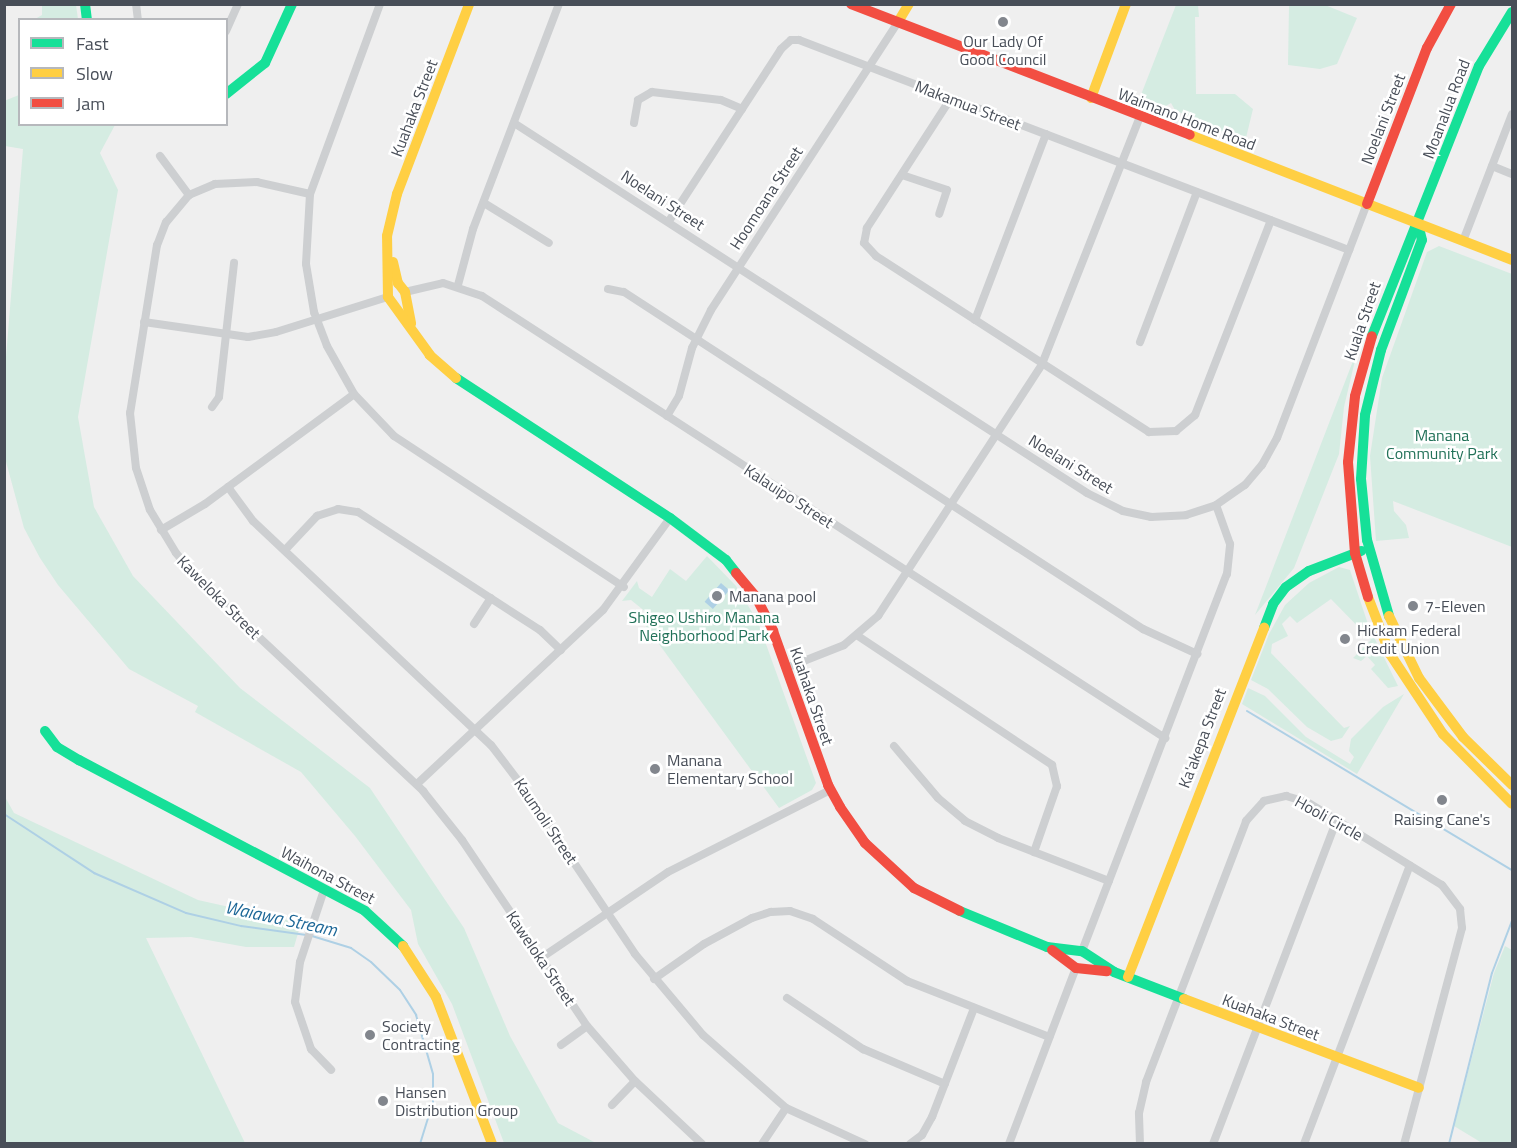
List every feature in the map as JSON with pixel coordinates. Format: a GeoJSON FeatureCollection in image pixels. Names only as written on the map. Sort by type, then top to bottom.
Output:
{"type":"FeatureCollection","features":[{"type":"Feature","properties":{"kind":"street"},"geometry":{"type":"LineString","coordinates":[[228,26],[238,4]]}},
{"type":"Feature","properties":{"kind":"street"},"geometry":{"type":"LineString","coordinates":[[228,92],[247,81],[265,63],[291,4]]}},
{"type":"Feature","properties":{"kind":"street"},"geometry":{"type":"LineString","coordinates":[[380,4],[310,194],[306,264],[317,320],[334,362],[354,394],[377,421],[412,450],[624,587]]}},
{"type":"Feature","properties":{"kind":"street","name":"Kuahaka Street"},"geometry":{"type":"LineString","coordinates":[[470,4],[397,194],[386,248],[390,297],[430,355],[457,379],[709,545],[744,580],[765,614],[830,790],[865,843],[914,888],[953,910],[1419,1088]]}},
{"type":"Feature","properties":{"kind":"street"},"geometry":{"type":"LineString","coordinates":[[458,285],[484,202],[559,4]]}},
{"type":"Feature","properties":{"kind":"street","name":"Waimano Home Road"},"geometry":{"type":"LineString","coordinates":[[851,4],[1512,260]]}},
{"type":"Feature","properties":{"kind":"street","name":"Hoomoana Street"},"geometry":{"type":"LineString","coordinates":[[667,416],[682,388],[696,339],[739,267],[909,4]]}},
{"type":"Feature","properties":{"kind":"street"},"geometry":{"type":"LineString","coordinates":[[1091,98],[1126,4]]}},
{"type":"Feature","properties":{"kind":"street","name":"Noelani Street"},"geometry":{"type":"LineString","coordinates":[[514,123],[1100,501],[1123,511],[1164,518],[1216,505],[1245,485],[1271,452],[1427,48],[1451,4]]}},
{"type":"Feature","properties":{"kind":"street","name":"Moanalua Road"},"geometry":{"type":"LineString","coordinates":[[1418,224],[1479,66],[1512,12]]}},
{"type":"Feature","properties":{"kind":"street","name":"Makamua Street"},"geometry":{"type":"LineString","coordinates":[[669,221],[781,49],[791,40],[869,66],[1349,250]]}},
{"type":"Feature","properties":{"kind":"street"},"geometry":{"type":"LineString","coordinates":[[634,123],[638,100],[652,92],[721,100],[742,109]]}},
{"type":"Feature","properties":{"kind":"street"},"geometry":{"type":"LineString","coordinates":[[951,98],[867,228],[864,243],[876,256],[1149,432],[1169,433],[1183,427],[1200,406],[1271,220]]}},
{"type":"Feature","properties":{"kind":"street"},"geometry":{"type":"LineString","coordinates":[[1463,241],[1512,114]]}},
{"type":"Feature","properties":{"kind":"street"},"geometry":{"type":"LineString","coordinates":[[786,668],[834,651],[858,636],[882,611],[1042,364],[1140,117]]}},
{"type":"Feature","properties":{"kind":"street"},"geometry":{"type":"LineString","coordinates":[[975,320],[1046,134]]}},
{"type":"Feature","properties":{"kind":"street"},"geometry":{"type":"LineString","coordinates":[[160,156],[189,195]]}},
{"type":"Feature","properties":{"kind":"street"},"geometry":{"type":"LineString","coordinates":[[1492,166],[1512,174]]}},
{"type":"Feature","properties":{"kind":"street"},"geometry":{"type":"LineString","coordinates":[[902,175],[947,190],[939,214]]}},
{"type":"Feature","properties":{"kind":"street","name":"Kaweloka Street"},"geometry":{"type":"LineString","coordinates":[[310,194],[241,180],[215,184],[189,195],[173,212],[160,234],[144,322],[130,426],[139,478],[161,530],[200,582],[417,784],[462,840],[587,1026],[635,1082],[702,1143]]}},
{"type":"Feature","properties":{"kind":"street"},"geometry":{"type":"LineString","coordinates":[[1140,342],[1197,192]]}},
{"type":"Feature","properties":{"kind":"street"},"geometry":{"type":"LineString","coordinates":[[484,202],[549,243]]}},
{"type":"Feature","properties":{"kind":"street","name":"Kuahaka Street"},"geometry":{"type":"LineString","coordinates":[[391,223],[394,264],[413,331]]}},
{"type":"Feature","properties":{"kind":"street","name":"Kuala Street"},"geometry":{"type":"LineString","coordinates":[[1418,224],[1422,240],[1381,350],[1365,415],[1361,479],[1369,549],[1395,632],[1419,678],[1463,737],[1512,785]]}},
{"type":"Feature","properties":{"kind":"street","name":"Kuala Street"},"geometry":{"type":"LineString","coordinates":[[1418,224],[1410,236],[1373,332],[1355,396],[1348,462],[1355,553],[1376,621],[1408,685],[1443,734],[1512,804]]}},
{"type":"Feature","properties":{"kind":"street"},"geometry":{"type":"LineString","coordinates":[[212,406],[219,397],[234,263]]}},
{"type":"Feature","properties":{"kind":"street","name":"Kalauipo Street"},"geometry":{"type":"LineString","coordinates":[[404,293],[435,284],[458,285],[482,296],[1165,738]]}},
{"type":"Feature","properties":{"kind":"street"},"geometry":{"type":"LineString","coordinates":[[608,289],[624,292],[1143,629],[1197,654]]}},
{"type":"Feature","properties":{"kind":"street"},"geometry":{"type":"LineString","coordinates":[[390,297],[404,293]]}},
{"type":"Feature","properties":{"kind":"street"},"geometry":{"type":"LineString","coordinates":[[144,322],[226,336],[262,335],[404,293]]}},
{"type":"Feature","properties":{"kind":"street"},"geometry":{"type":"LineString","coordinates":[[161,530],[228,487],[354,394]]}},
{"type":"Feature","properties":{"kind":"street","name":"Kaumoli Street"},"geometry":{"type":"LineString","coordinates":[[228,487],[253,521],[476,730],[526,791],[654,979],[703,1035],[786,1108],[865,1143]]}},
{"type":"Feature","properties":{"kind":"street"},"geometry":{"type":"LineString","coordinates":[[1009,1143],[1230,564],[1229,535],[1216,505]]}},
{"type":"Feature","properties":{"kind":"street"},"geometry":{"type":"LineString","coordinates":[[285,550],[317,516],[332,510],[351,510],[540,630],[561,650]]}},
{"type":"Feature","properties":{"kind":"street"},"geometry":{"type":"LineString","coordinates":[[417,784],[561,650],[624,587],[670,518]]}},
{"type":"Feature","properties":{"kind":"street","name":"Ka'akepa Street"},"geometry":{"type":"LineString","coordinates":[[1128,977],[1268,612],[1299,577],[1328,561],[1369,549]]}},
{"type":"Feature","properties":{"kind":"street"},"geometry":{"type":"LineString","coordinates":[[474,624],[491,598]]}},
{"type":"Feature","properties":{"kind":"street"},"geometry":{"type":"LineString","coordinates":[[858,636],[1052,765],[1057,786],[1034,852]]}},
{"type":"Feature","properties":{"kind":"street"},"geometry":{"type":"LineString","coordinates":[[1408,685],[1419,678]]}},
{"type":"Feature","properties":{"kind":"street","name":"Waihona Street"},"geometry":{"type":"LineString","coordinates":[[45,731],[57,747],[79,760],[376,919],[399,940],[418,967],[445,1015],[492,1143]]}},
{"type":"Feature","properties":{"kind":"street"},"geometry":{"type":"LineString","coordinates":[[894,746],[953,813],[988,834],[1109,881]]}},
{"type":"Feature","properties":{"kind":"street"},"geometry":{"type":"LineString","coordinates":[[541,958],[668,872],[830,790]]}},
{"type":"Feature","properties":{"kind":"street","name":"Hooli Circle"},"geometry":{"type":"LineString","coordinates":[[1140,1143],[1143,1093],[1245,825],[1255,808],[1271,798],[1293,796],[1337,820],[1449,890],[1458,902],[1462,922],[1404,1143]]}},
{"type":"Feature","properties":{"kind":"street"},"geometry":{"type":"LineString","coordinates":[[1213,1143],[1337,820]]}},
{"type":"Feature","properties":{"kind":"street"},"geometry":{"type":"LineString","coordinates":[[1304,1143],[1410,865]]}},
{"type":"Feature","properties":{"kind":"street"},"geometry":{"type":"LineString","coordinates":[[324,890],[313,918],[297,975],[296,1011],[311,1049],[331,1070]]}},
{"type":"Feature","properties":{"kind":"street"},"geometry":{"type":"LineString","coordinates":[[654,979],[704,944],[752,918],[771,912],[790,911],[813,919],[907,981],[1049,1037]]}},
{"type":"Feature","properties":{"kind":"street"},"geometry":{"type":"LineString","coordinates":[[787,998],[863,1049],[945,1083]]}},
{"type":"Feature","properties":{"kind":"street"},"geometry":{"type":"LineString","coordinates":[[910,1143],[927,1128],[974,1008]]}},
{"type":"Feature","properties":{"kind":"street"},"geometry":{"type":"LineString","coordinates":[[561,1045],[587,1026]]}},
{"type":"Feature","properties":{"kind":"street"},"geometry":{"type":"LineString","coordinates":[[612,1105],[635,1082]]}},
{"type":"Feature","properties":{"kind":"street"},"geometry":{"type":"LineString","coordinates":[[762,1143],[786,1108]]}},
{"type":"Feature","properties":{"kind":"green space"},"geometry":{"type":"Polygon","coordinates":[[[42,5],[76,5],[78,18],[37,18],[42,15],[42,5]]]}},
{"type":"Feature","properties":{"kind":"green space"},"geometry":{"type":"Polygon","coordinates":[[[1176,5],[1198,5],[1199,17],[1195,17],[1196,94],[1235,94],[1253,109],[1245,142],[1175,110],[1171,103],[1155,112],[1137,105],[1176,5]]]}},
{"type":"Feature","properties":{"kind":"green space"},"geometry":{"type":"Polygon","coordinates":[[[1289,5],[1325,5],[1357,18],[1337,64],[1320,69],[1288,65],[1289,5]]]}},
{"type":"Feature","properties":{"kind":"green space"},"geometry":{"type":"Polygon","coordinates":[[[18,95],[18,126],[114,126],[100,153],[118,190],[78,417],[94,507],[133,576],[240,688],[370,788],[464,928],[510,1036],[558,1123],[596,1143],[504,1143],[452,1004],[418,944],[411,910],[355,836],[301,772],[195,712],[198,706],[129,669],[58,585],[40,558],[24,528],[5,458],[5,369],[23,149],[5,146],[4,101],[18,95]]]}},
{"type":"Feature","properties":{"kind":"green space","name":"Manana Community Park"},"geometry":{"type":"Polygon","coordinates":[[[1439,246],[1512,274],[1512,547],[1393,501],[1394,511],[1406,525],[1409,538],[1376,541],[1370,456],[1382,378],[1427,252],[1439,246]]]}},
{"type":"Feature","properties":{"kind":"green space"},"geometry":{"type":"Polygon","coordinates":[[[1358,348],[1344,407],[1339,454],[1294,568],[1255,615],[1358,348]]]}},
{"type":"Feature","properties":{"kind":"green space","name":"Shigeo Ushiro Manana Neighborhood Park"},"geometry":{"type":"Polygon","coordinates":[[[707,556],[736,586],[758,622],[816,783],[812,790],[779,808],[645,625],[652,617],[631,600],[622,601],[637,581],[639,588],[652,597],[670,569],[686,581],[707,556]]]}},
{"type":"Feature","properties":{"kind":"green space"},"geometry":{"type":"Polygon","coordinates":[[[1339,567],[1350,570],[1369,627],[1398,686],[1388,688],[1371,669],[1375,665],[1367,656],[1361,661],[1353,658],[1371,640],[1331,599],[1297,623],[1290,616],[1282,624],[1288,636],[1272,644],[1271,653],[1344,728],[1350,726],[1342,738],[1331,741],[1307,727],[1268,689],[1251,680],[1269,634],[1285,605],[1309,583],[1339,567]]]}},
{"type":"Feature","properties":{"kind":"green space"},"geometry":{"type":"Polygon","coordinates":[[[1248,688],[1265,696],[1306,737],[1350,764],[1354,757],[1349,751],[1351,739],[1383,707],[1404,694],[1357,774],[1242,704],[1248,688]]]}},
{"type":"Feature","properties":{"kind":"green space"},"geometry":{"type":"Polygon","coordinates":[[[4,795],[14,813],[198,900],[301,923],[294,947],[246,947],[191,937],[146,938],[245,1143],[5,1143],[4,795]]]}},
{"type":"Feature","properties":{"kind":"green space"},"geometry":{"type":"Polygon","coordinates":[[[1505,946],[1512,950],[1512,1143],[1482,1143],[1454,1126],[1494,973],[1505,946]]]}},
{"type":"Feature","properties":{"kind":"water","name":"Manana pool"},"geometry":{"type":"Polygon","coordinates":[[[721,583],[729,590],[713,609],[705,602],[721,583]]]}},
{"type":"Feature","properties":{"kind":"waterway","name":"Waiawa Stream"},"geometry":{"type":"LineString","coordinates":[[4,641],[4,648]]}},
{"type":"Feature","properties":{"kind":"waterway"},"geometry":{"type":"LineString","coordinates":[[1247,711],[1512,870]]}},
{"type":"Feature","properties":{"kind":"waterway","name":"Waiawa Stream"},"geometry":{"type":"LineString","coordinates":[[4,814],[94,873],[186,913],[241,926],[306,935]]}},
{"type":"Feature","properties":{"kind":"waterway"},"geometry":{"type":"LineString","coordinates":[[1449,1144],[1492,973],[1512,921]]}},
{"type":"Feature","properties":{"kind":"waterway","name":"Waiawa Stream"},"geometry":{"type":"LineString","coordinates":[[312,936],[351,948],[371,962],[400,990],[416,1015],[433,1074],[433,1102],[420,1144]]}},
{"type":"Feature","properties":{"kind":"traffic: fast"},"geometry":{"type":"LineString","coordinates":[[85,4],[87,18]]}},
{"type":"Feature","properties":{"kind":"traffic: fast"},"geometry":{"type":"LineString","coordinates":[[228,92],[265,63],[292,4]]}},
{"type":"Feature","properties":{"kind":"traffic: fast"},"geometry":{"type":"LineString","coordinates":[[1372,336],[1479,66],[1512,12]]}},
{"type":"Feature","properties":{"kind":"traffic: fast"},"geometry":{"type":"LineString","coordinates":[[1389,616],[1367,540],[1361,479],[1365,415],[1381,350],[1422,240],[1418,224]]}},
{"type":"Feature","properties":{"kind":"traffic: fast"},"geometry":{"type":"LineString","coordinates":[[456,378],[670,518],[726,560],[736,573]]}},
{"type":"Feature","properties":{"kind":"traffic: fast"},"geometry":{"type":"LineString","coordinates":[[1264,628],[1273,604],[1286,587],[1309,571],[1361,551]]}},
{"type":"Feature","properties":{"kind":"traffic: fast"},"geometry":{"type":"LineString","coordinates":[[45,731],[57,747],[79,760],[365,911],[403,946]]}},
{"type":"Feature","properties":{"kind":"traffic: fast"},"geometry":{"type":"LineString","coordinates":[[960,911],[1047,947],[1082,951],[1114,972],[1184,999]]}},
{"type":"Feature","properties":{"kind":"traffic: slow"},"geometry":{"type":"LineString","coordinates":[[456,378],[430,355],[388,297],[387,236],[397,194],[469,4]]}},
{"type":"Feature","properties":{"kind":"traffic: slow"},"geometry":{"type":"LineString","coordinates":[[898,22],[909,4]]}},
{"type":"Feature","properties":{"kind":"traffic: slow"},"geometry":{"type":"LineString","coordinates":[[1091,98],[1126,4]]}},
{"type":"Feature","properties":{"kind":"traffic: slow"},"geometry":{"type":"LineString","coordinates":[[1190,135],[1512,260]]}},
{"type":"Feature","properties":{"kind":"traffic: slow"},"geometry":{"type":"LineString","coordinates":[[393,262],[398,283],[405,292],[411,323]]}},
{"type":"Feature","properties":{"kind":"traffic: slow"},"geometry":{"type":"LineString","coordinates":[[1368,597],[1390,654],[1443,734],[1512,804]]}},
{"type":"Feature","properties":{"kind":"traffic: slow"},"geometry":{"type":"LineString","coordinates":[[1389,616],[1419,678],[1463,737],[1512,785]]}},
{"type":"Feature","properties":{"kind":"traffic: slow"},"geometry":{"type":"LineString","coordinates":[[1128,977],[1264,628]]}},
{"type":"Feature","properties":{"kind":"traffic: slow"},"geometry":{"type":"LineString","coordinates":[[403,946],[436,997],[492,1144]]}},
{"type":"Feature","properties":{"kind":"traffic: slow"},"geometry":{"type":"LineString","coordinates":[[1184,999],[1419,1088]]}},
{"type":"Feature","properties":{"kind":"traffic: jam"},"geometry":{"type":"LineString","coordinates":[[851,4],[1190,135]]}},
{"type":"Feature","properties":{"kind":"traffic: jam"},"geometry":{"type":"LineString","coordinates":[[1367,204],[1427,48],[1451,4]]}},
{"type":"Feature","properties":{"kind":"traffic: jam"},"geometry":{"type":"LineString","coordinates":[[1368,597],[1355,553],[1348,462],[1355,396],[1372,336]]}},
{"type":"Feature","properties":{"kind":"traffic: jam"},"geometry":{"type":"LineString","coordinates":[[736,573],[756,597],[773,631],[828,785],[840,807],[865,843],[914,888],[960,911]]}},
{"type":"Feature","properties":{"kind":"traffic: jam"},"geometry":{"type":"LineString","coordinates":[[1052,950],[1076,968],[1107,971]]}},
{"type":"Feature","properties":{"kind":"place","name":"Our Lady Of Good Council"},"geometry":{"type":"Point","coordinates":[1003,22]}},
{"type":"Feature","properties":{"kind":"place","name":"Manana pool"},"geometry":{"type":"Point","coordinates":[717,596]}},
{"type":"Feature","properties":{"kind":"place","name":"7-Eleven"},"geometry":{"type":"Point","coordinates":[1413,606]}},
{"type":"Feature","properties":{"kind":"place","name":"Hickam Federal Credit Union"},"geometry":{"type":"Point","coordinates":[1345,639]}},
{"type":"Feature","properties":{"kind":"place","name":"Manana Elementary School"},"geometry":{"type":"Point","coordinates":[655,769]}},
{"type":"Feature","properties":{"kind":"place","name":"Raising Cane's"},"geometry":{"type":"Point","coordinates":[1442,800]}},
{"type":"Feature","properties":{"kind":"place","name":"Society Contracting"},"geometry":{"type":"Point","coordinates":[370,1035]}},
{"type":"Feature","properties":{"kind":"place","name":"Hansen Distribution Group"},"geometry":{"type":"Point","coordinates":[383,1101]}}]}
